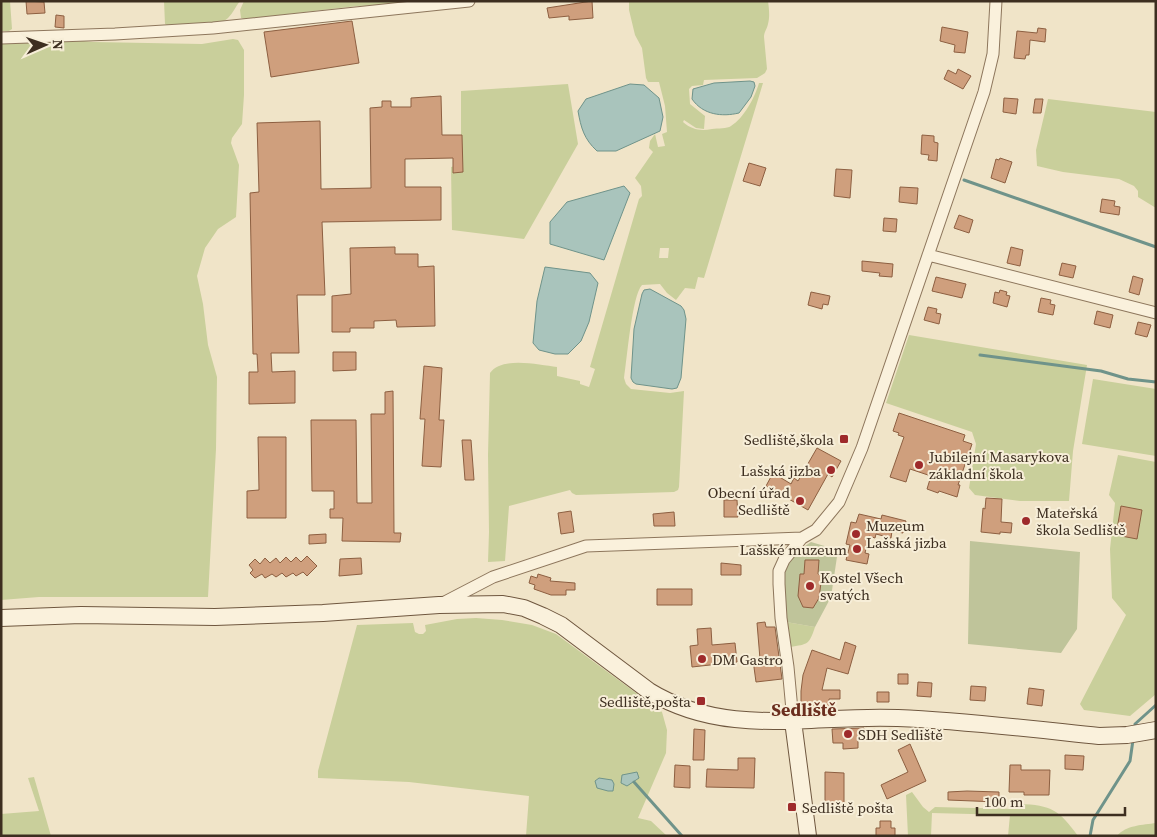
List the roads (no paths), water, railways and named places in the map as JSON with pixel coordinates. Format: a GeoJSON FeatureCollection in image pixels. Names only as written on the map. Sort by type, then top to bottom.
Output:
{"type":"FeatureCollection","features":[{"type":"Feature","properties":{"kind":"main road"},"geometry":{"type":"LineString","coordinates":[[1,618],[81,615],[215,617],[490,603],[524,608],[561,625],[649,691],[681,708],[734,720],[793,721],[898,718],[952,721],[1099,736],[1133,734],[1156,730]]}},
{"type":"Feature","properties":{"kind":"main road"},"geometry":{"type":"LineString","coordinates":[[793,721],[808,836]]}},
{"type":"Feature","properties":{"kind":"street"},"geometry":{"type":"LineString","coordinates":[[1,38],[213,28],[469,1]]}},
{"type":"Feature","properties":{"kind":"street"},"geometry":{"type":"LineString","coordinates":[[793,721],[779,584],[780,571],[784,560],[802,538],[816,530],[839,502],[862,448],[988,77],[994,46],[996,1]]}},
{"type":"Feature","properties":{"kind":"street"},"geometry":{"type":"LineString","coordinates":[[928,255],[1156,313]]}},
{"type":"Feature","properties":{"kind":"street"},"geometry":{"type":"LineString","coordinates":[[439,605],[493,577],[586,546],[802,538]]}},
{"type":"Feature","properties":{"kind":"water"},"geometry":{"type":"Polygon","coordinates":[[[754,82],[755,86],[751,97],[739,113],[713,114],[702,109],[692,99],[693,89],[714,83],[754,82]]]}},
{"type":"Feature","properties":{"kind":"water"},"geometry":{"type":"Polygon","coordinates":[[[630,84],[644,85],[659,98],[663,117],[660,131],[616,151],[597,151],[584,133],[578,111],[586,99],[630,84]]]}},
{"type":"Feature","properties":{"kind":"water"},"geometry":{"type":"Polygon","coordinates":[[[624,186],[630,193],[604,260],[550,244],[550,222],[567,202],[624,186]]]}},
{"type":"Feature","properties":{"kind":"water"},"geometry":{"type":"Polygon","coordinates":[[[545,267],[590,273],[598,283],[589,322],[581,341],[568,354],[555,354],[539,350],[533,343],[537,301],[545,267]]]}},
{"type":"Feature","properties":{"kind":"water"},"geometry":{"type":"Polygon","coordinates":[[[650,289],[681,306],[684,310],[686,319],[681,378],[677,388],[636,384],[631,378],[634,329],[642,294],[644,290],[650,289]]]}},
{"type":"Feature","properties":{"kind":"water"},"geometry":{"type":"Polygon","coordinates":[[[637,772],[639,778],[627,786],[621,783],[622,775],[637,772]]]}},
{"type":"Feature","properties":{"kind":"water"},"geometry":{"type":"Polygon","coordinates":[[[599,778],[612,780],[614,784],[613,791],[597,788],[595,781],[599,778]]]}},
{"type":"Feature","properties":{"kind":"waterway"},"geometry":{"type":"LineString","coordinates":[[964,180],[1156,247]]}},
{"type":"Feature","properties":{"kind":"waterway"},"geometry":{"type":"LineString","coordinates":[[980,355],[1101,371],[1128,379],[1156,382]]}},
{"type":"Feature","properties":{"kind":"waterway"},"geometry":{"type":"LineString","coordinates":[[1135,729],[1135,724],[1156,705]]}},
{"type":"Feature","properties":{"kind":"waterway"},"geometry":{"type":"LineString","coordinates":[[1090,836],[1093,820],[1130,761],[1133,740]]}},
{"type":"Feature","properties":{"kind":"waterway"},"geometry":{"type":"LineString","coordinates":[[634,782],[682,836]]}},
{"type":"Feature","properties":{"kind":"place","name":"Sedliště,škola"},"geometry":{"type":"Point","coordinates":[844,439]}},
{"type":"Feature","properties":{"kind":"place","name":"Jubilejní Masarykova základní škola"},"geometry":{"type":"Point","coordinates":[919,465]}},
{"type":"Feature","properties":{"kind":"place","name":"Lašská jizba"},"geometry":{"type":"Point","coordinates":[831,470]}},
{"type":"Feature","properties":{"kind":"place","name":"Obecní úřad Sedliště"},"geometry":{"type":"Point","coordinates":[800,501]}},
{"type":"Feature","properties":{"kind":"place","name":"Mateřská škola Sedliště"},"geometry":{"type":"Point","coordinates":[1026,521]}},
{"type":"Feature","properties":{"kind":"place","name":"Muzeum Lašská jizba"},"geometry":{"type":"Point","coordinates":[856,534]}},
{"type":"Feature","properties":{"kind":"place","name":"Lašské muzeum"},"geometry":{"type":"Point","coordinates":[857,549]}},
{"type":"Feature","properties":{"kind":"place","name":"Kostel Všech svatých"},"geometry":{"type":"Point","coordinates":[810,586]}},
{"type":"Feature","properties":{"kind":"place","name":"DM Gastro"},"geometry":{"type":"Point","coordinates":[702,659]}},
{"type":"Feature","properties":{"kind":"place","name":"Sedliště,pošta"},"geometry":{"type":"Point","coordinates":[701,701]}},
{"type":"Feature","properties":{"kind":"place","name":"SDH Sedliště"},"geometry":{"type":"Point","coordinates":[848,734]}},
{"type":"Feature","properties":{"kind":"place","name":"Sedliště pošta"},"geometry":{"type":"Point","coordinates":[792,807]}},
{"type":"Feature","properties":{"kind":"district","name":"Sedliště"},"geometry":{"type":"Point","coordinates":[804,709]}}]}
